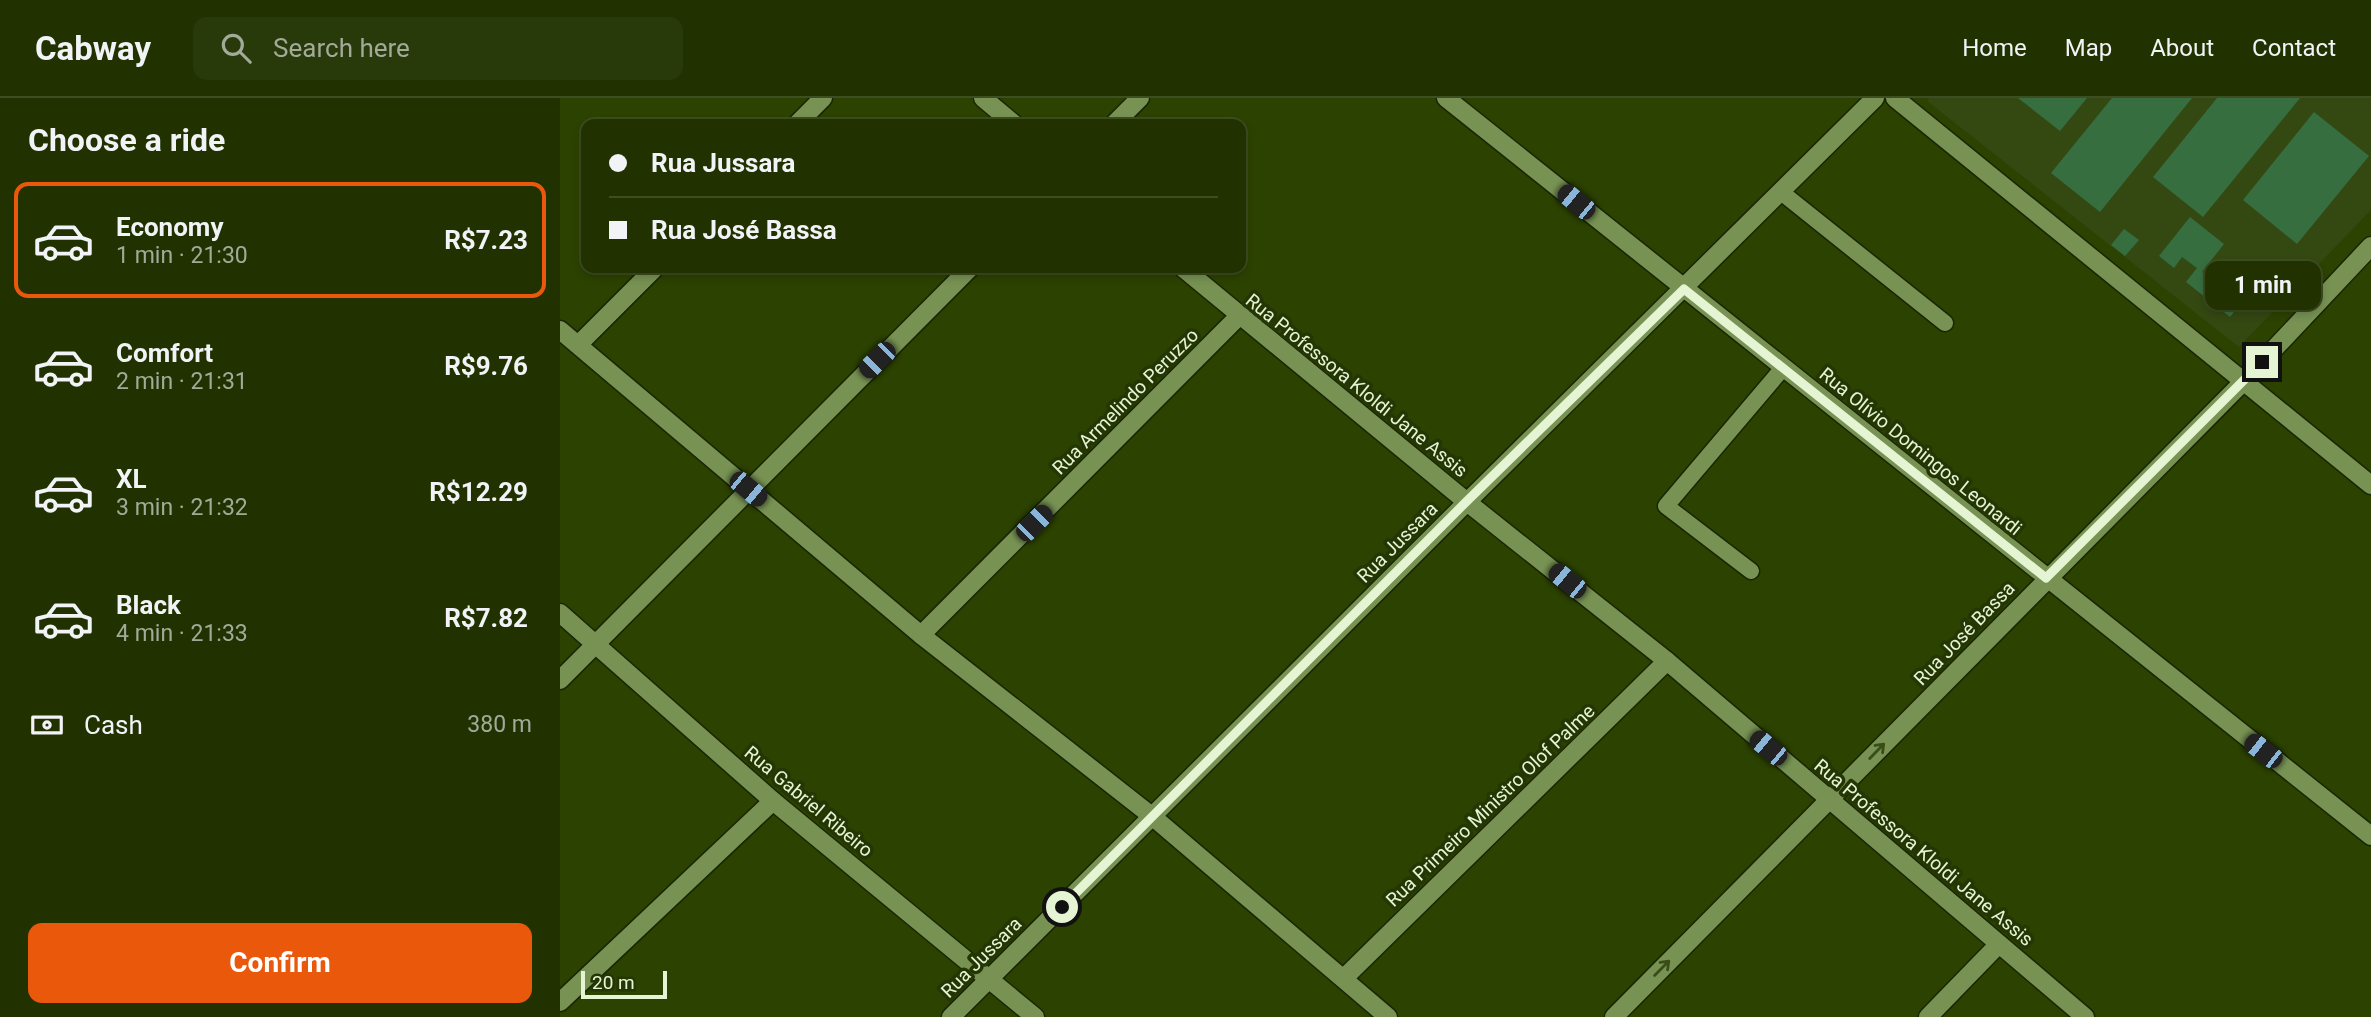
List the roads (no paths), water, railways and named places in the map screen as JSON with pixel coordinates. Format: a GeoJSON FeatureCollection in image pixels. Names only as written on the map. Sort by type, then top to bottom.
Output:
{"type":"FeatureCollection","features":[{"type":"Feature","properties":{"kind":"street"},"geometry":{"type":"LineString","coordinates":[[802,119],[823,98]]}},
{"type":"Feature","properties":{"kind":"street"},"geometry":{"type":"LineString","coordinates":[[983,98],[1008,119]]}},
{"type":"Feature","properties":{"kind":"street"},"geometry":{"type":"LineString","coordinates":[[1119,119],[1140,98]]}},
{"type":"Feature","properties":{"kind":"street","name":"Rua Olívio Domingos Leonardi"},"geometry":{"type":"LineString","coordinates":[[1446,98],[2371,836]]}},
{"type":"Feature","properties":{"kind":"street","name":"Rua Jussara"},"geometry":{"type":"LineString","coordinates":[[951,1017],[1875,98]]}},
{"type":"Feature","properties":{"kind":"street"},"geometry":{"type":"LineString","coordinates":[[1895,98],[2371,485]]}},
{"type":"Feature","properties":{"kind":"street","name":"Rua José Bassa"},"geometry":{"type":"LineString","coordinates":[[1614,1017],[2244,381],[2371,246]]}},
{"type":"Feature","properties":{"kind":"street"},"geometry":{"type":"LineString","coordinates":[[578,345],[650,273]]}},
{"type":"Feature","properties":{"kind":"street"},"geometry":{"type":"LineString","coordinates":[[560,680],[965,273]]}},
{"type":"Feature","properties":{"kind":"street","name":"Rua Professora Kloldi Jane Assis"},"geometry":{"type":"LineString","coordinates":[[1189,273],[1466,502],[1667,661],[2085,1017]]}},
{"type":"Feature","properties":{"kind":"street","name":"Rua Armelindo Peruzzo"},"geometry":{"type":"LineString","coordinates":[[921,635],[1239,316]]}},
{"type":"Feature","properties":{"kind":"street"},"geometry":{"type":"LineString","coordinates":[[560,330],[921,635],[1153,817],[1388,1017]]}},
{"type":"Feature","properties":{"kind":"street","name":"Rua Gabriel Ribeiro"},"geometry":{"type":"LineString","coordinates":[[560,613],[773,801],[1035,1017]]}},
{"type":"Feature","properties":{"kind":"street","name":"Rua Primeiro Ministro Olof Palme"},"geometry":{"type":"LineString","coordinates":[[1343,978],[1667,661]]}},
{"type":"Feature","properties":{"kind":"street"},"geometry":{"type":"LineString","coordinates":[[560,1002],[773,801]]}},
{"type":"Feature","properties":{"kind":"street"},"geometry":{"type":"LineString","coordinates":[[1928,1017],[1999,944]]}},
{"type":"Feature","properties":{"kind":"lane"},"geometry":{"type":"LineString","coordinates":[[1781,191],[1945,323]]}},
{"type":"Feature","properties":{"kind":"lane"},"geometry":{"type":"LineString","coordinates":[[1751,571],[1666,506],[1783,368]]}}]}
